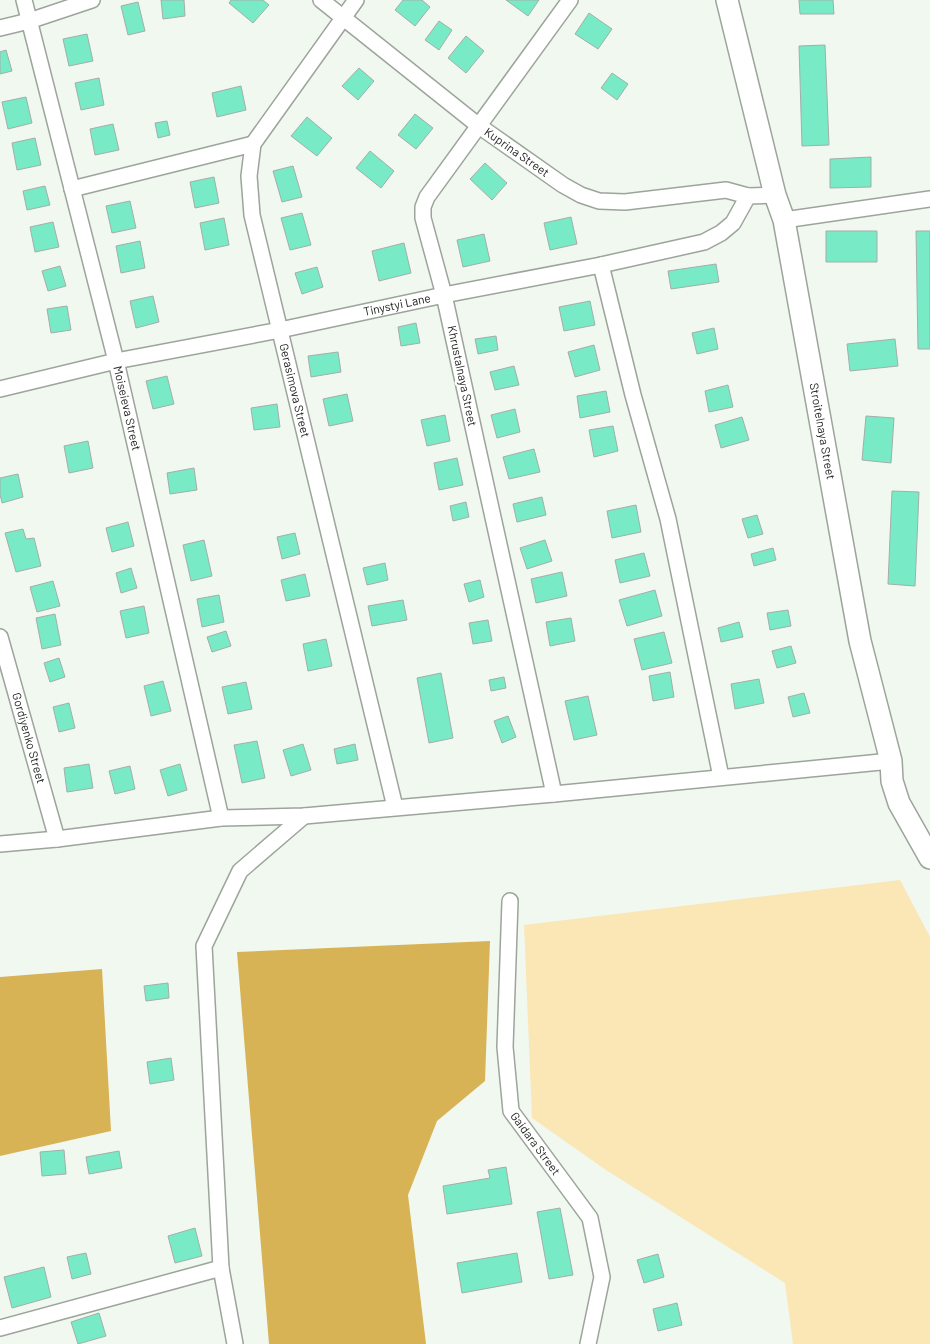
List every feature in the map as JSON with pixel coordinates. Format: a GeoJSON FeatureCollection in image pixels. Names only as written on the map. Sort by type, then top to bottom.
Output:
{"type":"FeatureCollection","features":[{"type":"Feature","properties":{"kind":"main road","name":"Stroitelnaya Street"},"geometry":{"type":"LineString","coordinates":[[728,0],[775,195],[784,220],[860,641],[891,761],[892,781],[899,803],[930,858]]}},
{"type":"Feature","properties":{"kind":"street","name":"Moiseieva Street"},"geometry":{"type":"LineString","coordinates":[[24,0],[116,361],[221,818]]}},
{"type":"Feature","properties":{"kind":"street"},"geometry":{"type":"LineString","coordinates":[[0,28],[29,21],[92,0]]}},
{"type":"Feature","properties":{"kind":"street","name":"Kuprina Street"},"geometry":{"type":"LineString","coordinates":[[320,0],[479,126],[563,185],[581,195],[599,201],[625,202],[726,190],[748,196]]}},
{"type":"Feature","properties":{"kind":"street","name":"Gerasimova Street"},"geometry":{"type":"LineString","coordinates":[[356,0],[253,144],[249,176],[252,215],[395,808]]}},
{"type":"Feature","properties":{"kind":"street","name":"Khrustalnaya Street"},"geometry":{"type":"LineString","coordinates":[[554,794],[444,295],[423,218],[423,207],[427,197],[570,0]]}},
{"type":"Feature","properties":{"kind":"street"},"geometry":{"type":"LineString","coordinates":[[72,189],[253,144]]}},
{"type":"Feature","properties":{"kind":"street"},"geometry":{"type":"LineString","coordinates":[[748,196],[775,195]]}},
{"type":"Feature","properties":{"kind":"street","name":"Tinystyi Lane"},"geometry":{"type":"LineString","coordinates":[[0,389],[116,361],[280,330],[444,295],[601,265],[704,242],[721,234],[733,223],[748,196]]}},
{"type":"Feature","properties":{"kind":"street"},"geometry":{"type":"LineString","coordinates":[[784,220],[930,199]]}},
{"type":"Feature","properties":{"kind":"street"},"geometry":{"type":"LineString","coordinates":[[601,265],[633,395],[668,519],[720,777]]}},
{"type":"Feature","properties":{"kind":"street","name":"Gordiyenko Street"},"geometry":{"type":"LineString","coordinates":[[0,637],[57,839]]}},
{"type":"Feature","properties":{"kind":"street"},"geometry":{"type":"LineString","coordinates":[[0,844],[57,839],[221,818],[304,816],[891,761]]}},
{"type":"Feature","properties":{"kind":"street"},"geometry":{"type":"LineString","coordinates":[[235,1344],[221,1268],[204,946],[240,871],[304,816]]}},
{"type":"Feature","properties":{"kind":"street","name":"Gaidara Street"},"geometry":{"type":"LineString","coordinates":[[510,900],[505,1047],[511,1111],[590,1218],[602,1277],[588,1344]]}},
{"type":"Feature","properties":{"kind":"street"},"geometry":{"type":"LineString","coordinates":[[0,1328],[221,1268]]}},
{"type":"Feature","properties":{"kind":"shaded area"},"geometry":{"type":"Polygon","coordinates":[[[900,880],[930,937],[930,1344],[793,1344],[785,1283],[606,1170],[532,1118],[524,925],[900,880]]]}},
{"type":"Feature","properties":{"kind":"shaded area"},"geometry":{"type":"Polygon","coordinates":[[[490,941],[485,1081],[437,1121],[408,1195],[426,1344],[269,1344],[237,952],[490,941]]]}},
{"type":"Feature","properties":{"kind":"shaded area"},"geometry":{"type":"Polygon","coordinates":[[[102,969],[111,1131],[0,1156],[0,977],[102,969]]]}},
{"type":"Feature","properties":{"kind":"building"},"geometry":{"type":"Polygon","coordinates":[[[161,0],[184,0],[185,16],[163,19],[161,0]]]}},
{"type":"Feature","properties":{"kind":"building"},"geometry":{"type":"Polygon","coordinates":[[[231,0],[263,0],[269,5],[253,23],[229,3],[231,0]]]}},
{"type":"Feature","properties":{"kind":"building"},"geometry":{"type":"Polygon","coordinates":[[[403,0],[422,0],[430,7],[415,26],[395,10],[403,0]]]}},
{"type":"Feature","properties":{"kind":"building"},"geometry":{"type":"Polygon","coordinates":[[[506,0],[539,0],[528,16],[506,0]]]}},
{"type":"Feature","properties":{"kind":"building"},"geometry":{"type":"Polygon","coordinates":[[[799,0],[833,0],[834,14],[800,14],[799,0]]]}},
{"type":"Feature","properties":{"kind":"building"},"geometry":{"type":"Polygon","coordinates":[[[138,2],[145,31],[128,35],[121,6],[138,2]]]}},
{"type":"Feature","properties":{"kind":"building"},"geometry":{"type":"Polygon","coordinates":[[[589,13],[612,29],[598,49],[575,34],[589,13]]]}},
{"type":"Feature","properties":{"kind":"building"},"geometry":{"type":"Polygon","coordinates":[[[439,21],[452,30],[439,50],[425,40],[439,21]]]}},
{"type":"Feature","properties":{"kind":"building"},"geometry":{"type":"Polygon","coordinates":[[[87,34],[93,61],[69,66],[63,39],[87,34]]]}},
{"type":"Feature","properties":{"kind":"building"},"geometry":{"type":"Polygon","coordinates":[[[466,36],[484,51],[466,73],[448,58],[466,36]]]}},
{"type":"Feature","properties":{"kind":"building"},"geometry":{"type":"Polygon","coordinates":[[[825,45],[829,145],[802,146],[799,46],[825,45]]]}},
{"type":"Feature","properties":{"kind":"building"},"geometry":{"type":"Polygon","coordinates":[[[6,50],[12,71],[0,74],[0,52],[6,50]]]}},
{"type":"Feature","properties":{"kind":"building"},"geometry":{"type":"Polygon","coordinates":[[[359,68],[374,81],[358,100],[342,86],[359,68]]]}},
{"type":"Feature","properties":{"kind":"building"},"geometry":{"type":"Polygon","coordinates":[[[612,73],[628,84],[617,100],[601,88],[612,73]]]}},
{"type":"Feature","properties":{"kind":"building"},"geometry":{"type":"Polygon","coordinates":[[[99,78],[104,105],[81,110],[75,83],[99,78]]]}},
{"type":"Feature","properties":{"kind":"building"},"geometry":{"type":"Polygon","coordinates":[[[241,86],[246,110],[217,117],[212,93],[241,86]]]}},
{"type":"Feature","properties":{"kind":"building"},"geometry":{"type":"Polygon","coordinates":[[[26,97],[32,123],[8,129],[2,102],[26,97]]]}},
{"type":"Feature","properties":{"kind":"building"},"geometry":{"type":"Polygon","coordinates":[[[415,114],[433,128],[416,149],[398,135],[415,114]]]}},
{"type":"Feature","properties":{"kind":"building"},"geometry":{"type":"Polygon","coordinates":[[[307,117],[332,138],[317,156],[291,136],[307,117]]]}},
{"type":"Feature","properties":{"kind":"building"},"geometry":{"type":"Polygon","coordinates":[[[167,121],[170,135],[158,138],[155,123],[167,121]]]}},
{"type":"Feature","properties":{"kind":"building"},"geometry":{"type":"Polygon","coordinates":[[[113,124],[119,150],[95,155],[90,129],[113,124]]]}},
{"type":"Feature","properties":{"kind":"building"},"geometry":{"type":"Polygon","coordinates":[[[35,138],[41,165],[17,170],[12,143],[35,138]]]}},
{"type":"Feature","properties":{"kind":"building"},"geometry":{"type":"Polygon","coordinates":[[[370,151],[394,171],[381,188],[356,168],[370,151]]]}},
{"type":"Feature","properties":{"kind":"building"},"geometry":{"type":"Polygon","coordinates":[[[871,157],[871,187],[830,188],[830,159],[871,157]]]}},
{"type":"Feature","properties":{"kind":"building"},"geometry":{"type":"Polygon","coordinates":[[[485,163],[507,183],[492,200],[470,179],[485,163]]]}},
{"type":"Feature","properties":{"kind":"building"},"geometry":{"type":"Polygon","coordinates":[[[293,166],[302,197],[282,202],[273,171],[293,166]]]}},
{"type":"Feature","properties":{"kind":"building"},"geometry":{"type":"Polygon","coordinates":[[[214,177],[219,203],[195,208],[190,182],[214,177]]]}},
{"type":"Feature","properties":{"kind":"building"},"geometry":{"type":"Polygon","coordinates":[[[45,186],[50,205],[27,210],[23,191],[45,186]]]}},
{"type":"Feature","properties":{"kind":"building"},"geometry":{"type":"Polygon","coordinates":[[[130,201],[136,228],[112,233],[106,206],[130,201]]]}},
{"type":"Feature","properties":{"kind":"building"},"geometry":{"type":"Polygon","coordinates":[[[302,213],[311,245],[290,250],[281,218],[302,213]]]}},
{"type":"Feature","properties":{"kind":"building"},"geometry":{"type":"Polygon","coordinates":[[[571,217],[577,244],[550,250],[544,223],[571,217]]]}},
{"type":"Feature","properties":{"kind":"building"},"geometry":{"type":"Polygon","coordinates":[[[224,218],[229,245],[205,250],[200,223],[224,218]]]}},
{"type":"Feature","properties":{"kind":"building"},"geometry":{"type":"Polygon","coordinates":[[[53,222],[59,247],[35,252],[30,227],[53,222]]]}},
{"type":"Feature","properties":{"kind":"building"},"geometry":{"type":"Polygon","coordinates":[[[826,231],[877,231],[877,262],[826,262],[826,231]]]}},
{"type":"Feature","properties":{"kind":"building"},"geometry":{"type":"Polygon","coordinates":[[[916,231],[930,231],[930,349],[918,349],[916,231]]]}},
{"type":"Feature","properties":{"kind":"building"},"geometry":{"type":"Polygon","coordinates":[[[484,234],[490,261],[463,267],[457,240],[484,234]]]}},
{"type":"Feature","properties":{"kind":"building"},"geometry":{"type":"Polygon","coordinates":[[[140,241],[145,268],[121,273],[116,246],[140,241]]]}},
{"type":"Feature","properties":{"kind":"building"},"geometry":{"type":"Polygon","coordinates":[[[404,243],[411,273],[379,281],[372,251],[404,243]]]}},
{"type":"Feature","properties":{"kind":"building"},"geometry":{"type":"Polygon","coordinates":[[[716,264],[719,282],[671,289],[668,271],[716,264]]]}},
{"type":"Feature","properties":{"kind":"building"},"geometry":{"type":"Polygon","coordinates":[[[60,266],[66,286],[48,291],[42,271],[60,266]]]}},
{"type":"Feature","properties":{"kind":"building"},"geometry":{"type":"Polygon","coordinates":[[[317,267],[323,287],[302,294],[295,273],[317,267]]]}},
{"type":"Feature","properties":{"kind":"building"},"geometry":{"type":"Polygon","coordinates":[[[153,296],[159,322],[136,328],[130,301],[153,296]]]}},
{"type":"Feature","properties":{"kind":"building"},"geometry":{"type":"Polygon","coordinates":[[[590,301],[595,325],[564,331],[559,307],[590,301]]]}},
{"type":"Feature","properties":{"kind":"building"},"geometry":{"type":"Polygon","coordinates":[[[67,306],[71,330],[51,333],[47,309],[67,306]]]}},
{"type":"Feature","properties":{"kind":"building"},"geometry":{"type":"Polygon","coordinates":[[[416,323],[420,343],[401,346],[398,327],[416,323]]]}},
{"type":"Feature","properties":{"kind":"building"},"geometry":{"type":"Polygon","coordinates":[[[714,328],[718,349],[697,354],[692,333],[714,328]]]}},
{"type":"Feature","properties":{"kind":"building"},"geometry":{"type":"Polygon","coordinates":[[[496,336],[498,350],[478,354],[475,339],[496,336]]]}},
{"type":"Feature","properties":{"kind":"building"},"geometry":{"type":"Polygon","coordinates":[[[895,339],[898,366],[850,371],[847,344],[895,339]]]}},
{"type":"Feature","properties":{"kind":"building"},"geometry":{"type":"Polygon","coordinates":[[[594,345],[600,370],[575,377],[568,352],[594,345]]]}},
{"type":"Feature","properties":{"kind":"building"},"geometry":{"type":"Polygon","coordinates":[[[338,352],[341,372],[311,377],[308,356],[338,352]]]}},
{"type":"Feature","properties":{"kind":"building"},"geometry":{"type":"Polygon","coordinates":[[[514,366],[519,385],[495,390],[490,372],[514,366]]]}},
{"type":"Feature","properties":{"kind":"building"},"geometry":{"type":"Polygon","coordinates":[[[167,376],[174,404],[153,409],[146,381],[167,376]]]}},
{"type":"Feature","properties":{"kind":"building"},"geometry":{"type":"Polygon","coordinates":[[[728,385],[733,407],[709,412],[705,391],[728,385]]]}},
{"type":"Feature","properties":{"kind":"building"},"geometry":{"type":"Polygon","coordinates":[[[606,391],[610,412],[580,418],[577,396],[606,391]]]}},
{"type":"Feature","properties":{"kind":"building"},"geometry":{"type":"Polygon","coordinates":[[[347,394],[353,421],[329,426],[323,399],[347,394]]]}},
{"type":"Feature","properties":{"kind":"building"},"geometry":{"type":"Polygon","coordinates":[[[277,404],[280,427],[254,430],[251,408],[277,404]]]}},
{"type":"Feature","properties":{"kind":"building"},"geometry":{"type":"Polygon","coordinates":[[[515,409],[520,432],[497,438],[491,415],[515,409]]]}},
{"type":"Feature","properties":{"kind":"building"},"geometry":{"type":"Polygon","coordinates":[[[445,415],[450,441],[427,446],[421,420],[445,415]]]}},
{"type":"Feature","properties":{"kind":"building"},"geometry":{"type":"Polygon","coordinates":[[[866,416],[894,418],[891,463],[862,460],[866,416]]]}},
{"type":"Feature","properties":{"kind":"building"},"geometry":{"type":"Polygon","coordinates":[[[742,417],[749,440],[721,448],[715,425],[742,417]]]}},
{"type":"Feature","properties":{"kind":"building"},"geometry":{"type":"Polygon","coordinates":[[[613,426],[618,451],[594,457],[589,430],[613,426]]]}},
{"type":"Feature","properties":{"kind":"building"},"geometry":{"type":"Polygon","coordinates":[[[88,441],[93,468],[69,473],[64,446],[88,441]]]}},
{"type":"Feature","properties":{"kind":"building"},"geometry":{"type":"Polygon","coordinates":[[[534,449],[540,472],[509,479],[503,457],[534,449]]]}},
{"type":"Feature","properties":{"kind":"building"},"geometry":{"type":"Polygon","coordinates":[[[457,458],[463,485],[439,490],[434,463],[457,458]]]}},
{"type":"Feature","properties":{"kind":"building"},"geometry":{"type":"Polygon","coordinates":[[[194,468],[197,490],[170,494],[167,473],[194,468]]]}},
{"type":"Feature","properties":{"kind":"building"},"geometry":{"type":"Polygon","coordinates":[[[18,474],[23,497],[2,503],[0,478],[18,474]]]}},
{"type":"Feature","properties":{"kind":"building"},"geometry":{"type":"Polygon","coordinates":[[[892,491],[919,492],[915,586],[888,584],[892,491]]]}},
{"type":"Feature","properties":{"kind":"building"},"geometry":{"type":"Polygon","coordinates":[[[542,497],[546,515],[517,522],[513,504],[542,497]]]}},
{"type":"Feature","properties":{"kind":"building"},"geometry":{"type":"Polygon","coordinates":[[[466,502],[469,517],[453,521],[450,506],[466,502]]]}},
{"type":"Feature","properties":{"kind":"building"},"geometry":{"type":"Polygon","coordinates":[[[636,505],[641,532],[612,538],[607,511],[636,505]]]}},
{"type":"Feature","properties":{"kind":"building"},"geometry":{"type":"Polygon","coordinates":[[[757,515],[763,534],[748,538],[742,519],[757,515]]]}},
{"type":"Feature","properties":{"kind":"building"},"geometry":{"type":"Polygon","coordinates":[[[128,522],[134,546],[112,552],[106,528],[128,522]]]}},
{"type":"Feature","properties":{"kind":"building"},"geometry":{"type":"Polygon","coordinates":[[[23,529],[26,539],[34,538],[41,566],[16,572],[5,533],[23,529]]]}},
{"type":"Feature","properties":{"kind":"building"},"geometry":{"type":"Polygon","coordinates":[[[295,533],[300,554],[282,559],[277,537],[295,533]]]}},
{"type":"Feature","properties":{"kind":"building"},"geometry":{"type":"Polygon","coordinates":[[[204,540],[212,576],[191,581],[183,545],[204,540]]]}},
{"type":"Feature","properties":{"kind":"building"},"geometry":{"type":"Polygon","coordinates":[[[545,540],[552,561],[527,569],[520,548],[545,540]]]}},
{"type":"Feature","properties":{"kind":"building"},"geometry":{"type":"Polygon","coordinates":[[[773,548],[776,560],[754,566],[751,554],[773,548]]]}},
{"type":"Feature","properties":{"kind":"building"},"geometry":{"type":"Polygon","coordinates":[[[644,553],[650,576],[620,583],[615,560],[644,553]]]}},
{"type":"Feature","properties":{"kind":"building"},"geometry":{"type":"Polygon","coordinates":[[[385,563],[388,580],[367,585],[363,568],[385,563]]]}},
{"type":"Feature","properties":{"kind":"building"},"geometry":{"type":"Polygon","coordinates":[[[131,568],[137,588],[121,593],[116,573],[131,568]]]}},
{"type":"Feature","properties":{"kind":"building"},"geometry":{"type":"Polygon","coordinates":[[[562,572],[567,596],[536,603],[531,579],[562,572]]]}},
{"type":"Feature","properties":{"kind":"building"},"geometry":{"type":"Polygon","coordinates":[[[305,574],[310,596],[286,601],[281,580],[305,574]]]}},
{"type":"Feature","properties":{"kind":"building"},"geometry":{"type":"Polygon","coordinates":[[[480,580],[484,597],[469,602],[464,584],[480,580]]]}},
{"type":"Feature","properties":{"kind":"building"},"geometry":{"type":"Polygon","coordinates":[[[53,581],[60,606],[37,612],[30,587],[53,581]]]}},
{"type":"Feature","properties":{"kind":"building"},"geometry":{"type":"Polygon","coordinates":[[[655,590],[662,616],[627,626],[619,600],[655,590]]]}},
{"type":"Feature","properties":{"kind":"building"},"geometry":{"type":"Polygon","coordinates":[[[219,595],[224,622],[202,627],[197,599],[219,595]]]}},
{"type":"Feature","properties":{"kind":"building"},"geometry":{"type":"Polygon","coordinates":[[[403,600],[407,620],[372,626],[368,606],[403,600]]]}},
{"type":"Feature","properties":{"kind":"building"},"geometry":{"type":"Polygon","coordinates":[[[144,606],[149,633],[126,638],[120,611],[144,606]]]}},
{"type":"Feature","properties":{"kind":"building"},"geometry":{"type":"Polygon","coordinates":[[[788,610],[791,626],[770,630],[767,613],[788,610]]]}},
{"type":"Feature","properties":{"kind":"building"},"geometry":{"type":"Polygon","coordinates":[[[55,614],[61,645],[42,649],[36,618],[55,614]]]}},
{"type":"Feature","properties":{"kind":"building"},"geometry":{"type":"Polygon","coordinates":[[[571,618],[575,641],[550,646],[546,622],[571,618]]]}},
{"type":"Feature","properties":{"kind":"building"},"geometry":{"type":"Polygon","coordinates":[[[488,620],[492,641],[473,644],[469,623],[488,620]]]}},
{"type":"Feature","properties":{"kind":"building"},"geometry":{"type":"Polygon","coordinates":[[[739,622],[743,637],[721,642],[718,628],[739,622]]]}},
{"type":"Feature","properties":{"kind":"building"},"geometry":{"type":"Polygon","coordinates":[[[226,631],[231,646],[212,652],[207,637],[226,631]]]}},
{"type":"Feature","properties":{"kind":"building"},"geometry":{"type":"Polygon","coordinates":[[[664,632],[672,663],[642,670],[634,639],[664,632]]]}},
{"type":"Feature","properties":{"kind":"building"},"geometry":{"type":"Polygon","coordinates":[[[326,639],[332,666],[308,671],[303,644],[326,639]]]}},
{"type":"Feature","properties":{"kind":"building"},"geometry":{"type":"Polygon","coordinates":[[[791,646],[796,663],[777,668],[772,651],[791,646]]]}},
{"type":"Feature","properties":{"kind":"building"},"geometry":{"type":"Polygon","coordinates":[[[59,658],[65,677],[50,682],[44,663],[59,658]]]}},
{"type":"Feature","properties":{"kind":"building"},"geometry":{"type":"Polygon","coordinates":[[[670,672],[674,697],[653,701],[649,676],[670,672]]]}},
{"type":"Feature","properties":{"kind":"building"},"geometry":{"type":"Polygon","coordinates":[[[441,673],[453,738],[429,743],[417,678],[441,673]]]}},
{"type":"Feature","properties":{"kind":"building"},"geometry":{"type":"Polygon","coordinates":[[[504,677],[506,688],[491,691],[489,680],[504,677]]]}},
{"type":"Feature","properties":{"kind":"building"},"geometry":{"type":"Polygon","coordinates":[[[759,679],[764,703],[735,709],[731,684],[759,679]]]}},
{"type":"Feature","properties":{"kind":"building"},"geometry":{"type":"Polygon","coordinates":[[[163,681],[171,711],[151,716],[144,686],[163,681]]]}},
{"type":"Feature","properties":{"kind":"building"},"geometry":{"type":"Polygon","coordinates":[[[246,682],[252,709],[228,714],[222,687],[246,682]]]}},
{"type":"Feature","properties":{"kind":"building"},"geometry":{"type":"Polygon","coordinates":[[[804,693],[810,713],[793,717],[788,697],[804,693]]]}},
{"type":"Feature","properties":{"kind":"building"},"geometry":{"type":"Polygon","coordinates":[[[588,696],[597,735],[574,740],[565,701],[588,696]]]}},
{"type":"Feature","properties":{"kind":"building"},"geometry":{"type":"Polygon","coordinates":[[[69,703],[75,728],[59,732],[53,707],[69,703]]]}},
{"type":"Feature","properties":{"kind":"building"},"geometry":{"type":"Polygon","coordinates":[[[508,716],[516,737],[502,743],[494,721],[508,716]]]}},
{"type":"Feature","properties":{"kind":"building"},"geometry":{"type":"Polygon","coordinates":[[[257,741],[265,778],[242,783],[234,745],[257,741]]]}},
{"type":"Feature","properties":{"kind":"building"},"geometry":{"type":"Polygon","coordinates":[[[303,744],[311,770],[291,776],[283,750],[303,744]]]}},
{"type":"Feature","properties":{"kind":"building"},"geometry":{"type":"Polygon","coordinates":[[[355,744],[358,760],[337,764],[334,749],[355,744]]]}},
{"type":"Feature","properties":{"kind":"building"},"geometry":{"type":"Polygon","coordinates":[[[89,764],[93,788],[67,792],[64,768],[89,764]]]}},
{"type":"Feature","properties":{"kind":"building"},"geometry":{"type":"Polygon","coordinates":[[[180,764],[187,790],[168,796],[160,770],[180,764]]]}},
{"type":"Feature","properties":{"kind":"building"},"geometry":{"type":"Polygon","coordinates":[[[130,766],[135,789],[115,794],[109,771],[130,766]]]}},
{"type":"Feature","properties":{"kind":"building"},"geometry":{"type":"Polygon","coordinates":[[[168,983],[169,998],[146,1001],[144,986],[168,983]]]}},
{"type":"Feature","properties":{"kind":"building"},"geometry":{"type":"Polygon","coordinates":[[[171,1058],[174,1080],[150,1084],[147,1062],[171,1058]]]}},
{"type":"Feature","properties":{"kind":"building"},"geometry":{"type":"Polygon","coordinates":[[[64,1150],[66,1174],[42,1176],[40,1152],[64,1150]]]}},
{"type":"Feature","properties":{"kind":"building"},"geometry":{"type":"Polygon","coordinates":[[[119,1151],[122,1168],[89,1174],[86,1157],[119,1151]]]}},
{"type":"Feature","properties":{"kind":"building"},"geometry":{"type":"Polygon","coordinates":[[[506,1167],[512,1204],[447,1214],[443,1186],[490,1178],[488,1170],[506,1167]]]}},
{"type":"Feature","properties":{"kind":"building"},"geometry":{"type":"Polygon","coordinates":[[[560,1208],[573,1275],[549,1279],[537,1212],[560,1208]]]}},
{"type":"Feature","properties":{"kind":"building"},"geometry":{"type":"Polygon","coordinates":[[[195,1228],[202,1256],[175,1263],[168,1236],[195,1228]]]}},
{"type":"Feature","properties":{"kind":"building"},"geometry":{"type":"Polygon","coordinates":[[[86,1253],[91,1274],[72,1279],[67,1257],[86,1253]]]}},
{"type":"Feature","properties":{"kind":"building"},"geometry":{"type":"Polygon","coordinates":[[[517,1253],[522,1282],[462,1293],[457,1263],[517,1253]]]}},
{"type":"Feature","properties":{"kind":"building"},"geometry":{"type":"Polygon","coordinates":[[[658,1254],[664,1277],[644,1283],[637,1260],[658,1254]]]}},
{"type":"Feature","properties":{"kind":"building"},"geometry":{"type":"Polygon","coordinates":[[[44,1267],[51,1297],[12,1308],[4,1277],[44,1267]]]}},
{"type":"Feature","properties":{"kind":"building"},"geometry":{"type":"Polygon","coordinates":[[[677,1303],[682,1325],[658,1331],[653,1309],[677,1303]]]}},
{"type":"Feature","properties":{"kind":"building"},"geometry":{"type":"Polygon","coordinates":[[[99,1313],[106,1336],[78,1344],[71,1322],[99,1313]]]}}]}
